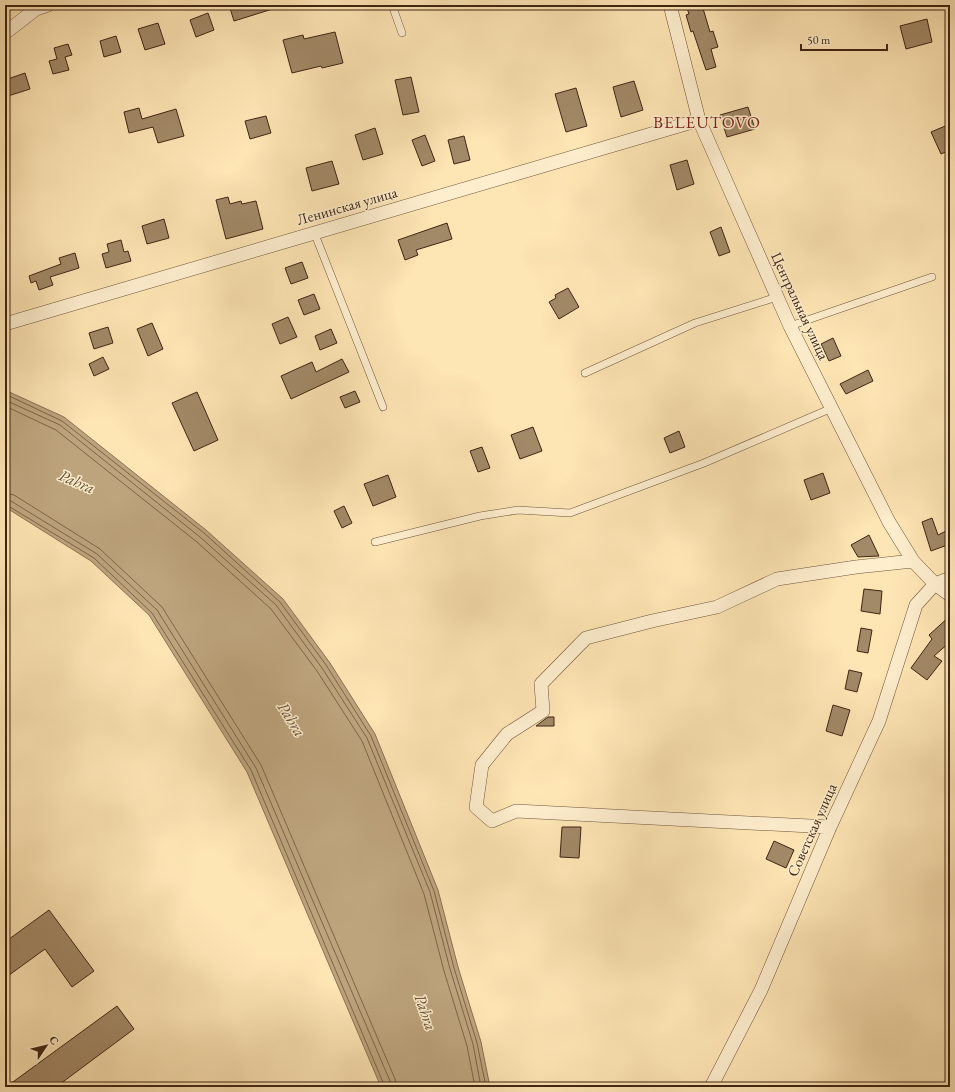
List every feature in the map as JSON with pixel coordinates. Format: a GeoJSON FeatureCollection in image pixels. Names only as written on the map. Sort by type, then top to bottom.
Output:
{"type":"FeatureCollection","features":[{"type":"Feature","properties":{"kind":"street"},"geometry":{"type":"LineString","coordinates":[[5,33],[36,9],[48,5]]}},
{"type":"Feature","properties":{"kind":"street","name":"Центральная улица"},"geometry":{"type":"LineString","coordinates":[[670,5],[699,120],[790,326],[889,522],[913,561],[935,584],[950,595]]}},
{"type":"Feature","properties":{"kind":"street","name":"Ленинская улица"},"geometry":{"type":"LineString","coordinates":[[5,324],[699,120]]}},
{"type":"Feature","properties":{"kind":"street"},"geometry":{"type":"LineString","coordinates":[[830,827],[516,811],[492,821],[476,807],[482,765],[507,734],[543,711],[541,684],[586,638],[652,621],[717,608],[777,579],[856,567],[913,561]]}},
{"type":"Feature","properties":{"kind":"street"},"geometry":{"type":"LineString","coordinates":[[935,584],[950,578]]}},
{"type":"Feature","properties":{"kind":"street","name":"Советская улица"},"geometry":{"type":"LineString","coordinates":[[711,1087],[761,990],[830,827],[879,721],[916,605],[935,584]]}},
{"type":"Feature","properties":{"kind":"lane"},"geometry":{"type":"LineString","coordinates":[[392,5],[402,33]]}},
{"type":"Feature","properties":{"kind":"lane"},"geometry":{"type":"LineString","coordinates":[[314,232],[384,407]]}},
{"type":"Feature","properties":{"kind":"lane"},"geometry":{"type":"LineString","coordinates":[[790,326],[932,277]]}},
{"type":"Feature","properties":{"kind":"lane"},"geometry":{"type":"LineString","coordinates":[[585,373],[695,324],[777,297]]}},
{"type":"Feature","properties":{"kind":"lane"},"geometry":{"type":"LineString","coordinates":[[375,542],[480,516],[518,510],[570,514],[704,463],[832,408]]}},
{"type":"Feature","properties":{"kind":"water","name":"Pahra"},"geometry":{"type":"Polygon","coordinates":[[[5,390],[64,417],[206,530],[283,599],[330,663],[375,734],[438,890],[458,967],[481,1042],[490,1087],[381,1087],[247,772],[149,615],[91,561],[5,507],[5,390]]]}},
{"type":"Feature","properties":{"kind":"building"},"geometry":{"type":"Polygon","coordinates":[[[229,5],[278,5],[279,7],[234,21],[229,5]]]}},
{"type":"Feature","properties":{"kind":"building"},"geometry":{"type":"Polygon","coordinates":[[[686,5],[702,5],[710,32],[713,31],[718,47],[711,49],[716,67],[706,70],[693,31],[691,32],[686,15],[689,14],[686,5]]]}},
{"type":"Feature","properties":{"kind":"building"},"geometry":{"type":"Polygon","coordinates":[[[208,13],[214,30],[196,37],[190,20],[208,13]]]}},
{"type":"Feature","properties":{"kind":"building"},"geometry":{"type":"Polygon","coordinates":[[[927,19],[932,42],[906,49],[900,26],[927,19]]]}},
{"type":"Feature","properties":{"kind":"building"},"geometry":{"type":"Polygon","coordinates":[[[158,23],[165,44],[145,50],[138,29],[158,23]]]}},
{"type":"Feature","properties":{"kind":"building"},"geometry":{"type":"Polygon","coordinates":[[[335,32],[343,63],[322,68],[321,66],[292,73],[283,40],[303,35],[304,39],[335,32]]]}},
{"type":"Feature","properties":{"kind":"building"},"geometry":{"type":"Polygon","coordinates":[[[116,36],[121,52],[104,57],[100,41],[116,36]]]}},
{"type":"Feature","properties":{"kind":"building"},"geometry":{"type":"Polygon","coordinates":[[[68,44],[72,55],[65,57],[69,70],[53,74],[49,61],[57,59],[54,48],[68,44]]]}},
{"type":"Feature","properties":{"kind":"building"},"geometry":{"type":"Polygon","coordinates":[[[25,73],[30,89],[8,96],[5,88],[5,80],[25,73]]]}},
{"type":"Feature","properties":{"kind":"building"},"geometry":{"type":"Polygon","coordinates":[[[411,77],[419,112],[403,115],[395,80],[411,77]]]}},
{"type":"Feature","properties":{"kind":"building"},"geometry":{"type":"Polygon","coordinates":[[[634,81],[643,110],[621,117],[613,87],[634,81]]]}},
{"type":"Feature","properties":{"kind":"building"},"geometry":{"type":"Polygon","coordinates":[[[576,88],[587,126],[566,132],[555,94],[576,88]]]}},
{"type":"Feature","properties":{"kind":"building"},"geometry":{"type":"Polygon","coordinates":[[[748,107],[755,129],[727,137],[720,115],[748,107]]]}},
{"type":"Feature","properties":{"kind":"building"},"geometry":{"type":"Polygon","coordinates":[[[139,108],[142,119],[176,109],[184,136],[158,143],[153,127],[129,133],[124,112],[139,108]]]}},
{"type":"Feature","properties":{"kind":"building"},"geometry":{"type":"Polygon","coordinates":[[[266,116],[271,133],[250,139],[245,121],[266,116]]]}},
{"type":"Feature","properties":{"kind":"building"},"geometry":{"type":"Polygon","coordinates":[[[950,124],[950,150],[941,154],[931,132],[950,124]]]}},
{"type":"Feature","properties":{"kind":"building"},"geometry":{"type":"Polygon","coordinates":[[[375,128],[383,154],[363,160],[355,135],[375,128]]]}},
{"type":"Feature","properties":{"kind":"building"},"geometry":{"type":"Polygon","coordinates":[[[425,135],[435,161],[422,166],[412,140],[425,135]]]}},
{"type":"Feature","properties":{"kind":"building"},"geometry":{"type":"Polygon","coordinates":[[[464,136],[470,160],[454,164],[448,140],[464,136]]]}},
{"type":"Feature","properties":{"kind":"building"},"geometry":{"type":"Polygon","coordinates":[[[687,160],[694,184],[677,190],[670,165],[687,160]]]}},
{"type":"Feature","properties":{"kind":"building"},"geometry":{"type":"Polygon","coordinates":[[[332,161],[339,184],[312,191],[306,168],[332,161]]]}},
{"type":"Feature","properties":{"kind":"building"},"geometry":{"type":"Polygon","coordinates":[[[228,197],[230,204],[241,201],[242,204],[256,201],[263,229],[226,239],[216,200],[228,197]]]}},
{"type":"Feature","properties":{"kind":"building"},"geometry":{"type":"Polygon","coordinates":[[[164,219],[169,238],[147,244],[142,226],[164,219]]]}},
{"type":"Feature","properties":{"kind":"building"},"geometry":{"type":"Polygon","coordinates":[[[447,223],[452,239],[416,250],[418,255],[405,260],[398,240],[447,223]]]}},
{"type":"Feature","properties":{"kind":"building"},"geometry":{"type":"Polygon","coordinates":[[[721,227],[730,252],[719,256],[710,232],[721,227]]]}},
{"type":"Feature","properties":{"kind":"building"},"geometry":{"type":"Polygon","coordinates":[[[121,240],[124,252],[128,251],[131,261],[106,268],[102,254],[109,252],[107,244],[121,240]]]}},
{"type":"Feature","properties":{"kind":"building"},"geometry":{"type":"Polygon","coordinates":[[[75,253],[79,268],[50,277],[53,285],[39,290],[36,281],[31,283],[29,276],[61,264],[59,258],[75,253]]]}},
{"type":"Feature","properties":{"kind":"building"},"geometry":{"type":"Polygon","coordinates":[[[302,262],[308,278],[291,284],[285,268],[302,262]]]}},
{"type":"Feature","properties":{"kind":"building"},"geometry":{"type":"Polygon","coordinates":[[[568,288],[579,307],[559,319],[549,302],[556,298],[555,295],[568,288]]]}},
{"type":"Feature","properties":{"kind":"building"},"geometry":{"type":"Polygon","coordinates":[[[314,294],[320,309],[304,315],[298,300],[314,294]]]}},
{"type":"Feature","properties":{"kind":"building"},"geometry":{"type":"Polygon","coordinates":[[[288,317],[297,337],[280,344],[272,324],[288,317]]]}},
{"type":"Feature","properties":{"kind":"building"},"geometry":{"type":"Polygon","coordinates":[[[152,323],[163,349],[148,356],[137,329],[152,323]]]}},
{"type":"Feature","properties":{"kind":"building"},"geometry":{"type":"Polygon","coordinates":[[[108,327],[113,343],[94,349],[89,333],[108,327]]]}},
{"type":"Feature","properties":{"kind":"building"},"geometry":{"type":"Polygon","coordinates":[[[331,329],[337,343],[320,350],[315,336],[331,329]]]}},
{"type":"Feature","properties":{"kind":"building"},"geometry":{"type":"Polygon","coordinates":[[[833,338],[841,356],[829,361],[821,344],[833,338]]]}},
{"type":"Feature","properties":{"kind":"building"},"geometry":{"type":"Polygon","coordinates":[[[103,357],[109,369],[94,376],[89,364],[103,357]]]}},
{"type":"Feature","properties":{"kind":"building"},"geometry":{"type":"Polygon","coordinates":[[[342,359],[349,372],[291,399],[281,376],[312,362],[316,372],[342,359]]]}},
{"type":"Feature","properties":{"kind":"building"},"geometry":{"type":"Polygon","coordinates":[[[868,370],[873,381],[846,394],[840,384],[868,370]]]}},
{"type":"Feature","properties":{"kind":"building"},"geometry":{"type":"Polygon","coordinates":[[[355,391],[360,402],[345,408],[340,397],[355,391]]]}},
{"type":"Feature","properties":{"kind":"building"},"geometry":{"type":"Polygon","coordinates":[[[197,392],[218,440],[194,451],[172,403],[197,392]]]}},
{"type":"Feature","properties":{"kind":"building"},"geometry":{"type":"Polygon","coordinates":[[[533,427],[542,451],[520,459],[511,435],[533,427]]]}},
{"type":"Feature","properties":{"kind":"building"},"geometry":{"type":"Polygon","coordinates":[[[679,431],[685,447],[670,453],[664,438],[679,431]]]}},
{"type":"Feature","properties":{"kind":"building"},"geometry":{"type":"Polygon","coordinates":[[[482,447],[490,468],[478,472],[470,451],[482,447]]]}},
{"type":"Feature","properties":{"kind":"building"},"geometry":{"type":"Polygon","coordinates":[[[823,473],[830,493],[811,500],[804,480],[823,473]]]}},
{"type":"Feature","properties":{"kind":"building"},"geometry":{"type":"Polygon","coordinates":[[[388,475],[396,497],[373,506],[364,484],[388,475]]]}},
{"type":"Feature","properties":{"kind":"building"},"geometry":{"type":"Polygon","coordinates":[[[344,506],[352,523],[342,528],[334,511],[344,506]]]}},
{"type":"Feature","properties":{"kind":"building"},"geometry":{"type":"Polygon","coordinates":[[[932,518],[938,535],[950,529],[950,544],[931,551],[922,522],[932,518]]]}},
{"type":"Feature","properties":{"kind":"building"},"geometry":{"type":"Polygon","coordinates":[[[869,535],[879,556],[858,557],[851,545],[869,535]]]}},
{"type":"Feature","properties":{"kind":"building"},"geometry":{"type":"Polygon","coordinates":[[[864,589],[882,591],[880,614],[861,611],[864,589]]]}},
{"type":"Feature","properties":{"kind":"building"},"geometry":{"type":"Polygon","coordinates":[[[950,616],[950,642],[934,656],[942,661],[927,680],[911,668],[932,639],[929,635],[950,616]]]}},
{"type":"Feature","properties":{"kind":"building"},"geometry":{"type":"Polygon","coordinates":[[[861,628],[872,630],[868,653],[857,651],[861,628]]]}},
{"type":"Feature","properties":{"kind":"building"},"geometry":{"type":"Polygon","coordinates":[[[849,670],[862,673],[857,692],[845,689],[849,670]]]}},
{"type":"Feature","properties":{"kind":"building"},"geometry":{"type":"Polygon","coordinates":[[[833,705],[850,710],[842,736],[826,731],[833,705]]]}},
{"type":"Feature","properties":{"kind":"building"},"geometry":{"type":"Polygon","coordinates":[[[548,717],[554,717],[554,726],[536,726],[548,717]]]}},
{"type":"Feature","properties":{"kind":"building"},"geometry":{"type":"Polygon","coordinates":[[[562,827],[581,827],[579,858],[560,857],[562,827]]]}},
{"type":"Feature","properties":{"kind":"building"},"geometry":{"type":"Polygon","coordinates":[[[774,841],[794,850],[786,868],[766,859],[774,841]]]}},
{"type":"Feature","properties":{"kind":"building"},"geometry":{"type":"Polygon","coordinates":[[[49,910],[94,971],[72,987],[45,949],[5,978],[5,942],[49,910]]]}},
{"type":"Feature","properties":{"kind":"building"},"geometry":{"type":"Polygon","coordinates":[[[117,1006],[134,1029],[56,1087],[6,1087],[117,1006]]]}},
{"type":"Feature","properties":{"kind":"district","name":"BELEUTOVO"},"geometry":{"type":"Point","coordinates":[707,122]}}]}
